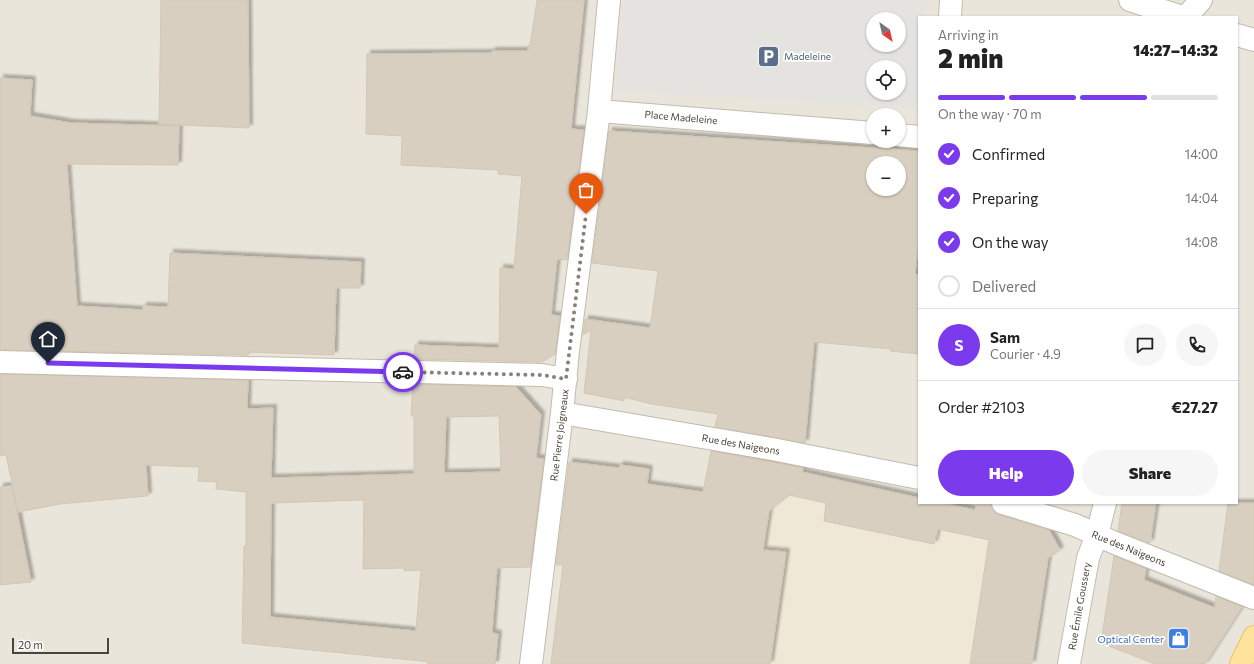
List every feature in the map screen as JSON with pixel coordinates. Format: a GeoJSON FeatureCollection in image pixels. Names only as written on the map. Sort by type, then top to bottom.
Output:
{"type":"FeatureCollection","features":[{"type":"Feature","properties":{"kind":"main road"},"geometry":{"type":"LineString","coordinates":[[1241,664],[1254,637]]}},
{"type":"Feature","properties":{"kind":"street"},"geometry":{"type":"LineString","coordinates":[[600,111],[609,0]]}},
{"type":"Feature","properties":{"kind":"street"},"geometry":{"type":"LineString","coordinates":[[950,16],[951,0]]}},
{"type":"Feature","properties":{"kind":"street"},"geometry":{"type":"LineString","coordinates":[[1130,0],[1179,16]]}},
{"type":"Feature","properties":{"kind":"street"},"geometry":{"type":"LineString","coordinates":[[1187,16],[1201,0]]}},
{"type":"Feature","properties":{"kind":"street"},"geometry":{"type":"LineString","coordinates":[[1238,35],[1254,40]]}},
{"type":"Feature","properties":{"kind":"street","name":"Place Madeleine"},"geometry":{"type":"LineString","coordinates":[[600,111],[866,132]]}},
{"type":"Feature","properties":{"kind":"street","name":"Rue Pierre Joigneaux"},"geometry":{"type":"LineString","coordinates":[[531,664],[570,336],[600,111]]}},
{"type":"Feature","properties":{"kind":"street"},"geometry":{"type":"LineString","coordinates":[[906,136],[918,137]]}},
{"type":"Feature","properties":{"kind":"street"},"geometry":{"type":"LineString","coordinates":[[0,362],[542,375],[566,379]]}},
{"type":"Feature","properties":{"kind":"street","name":"Rue des Naigeons"},"geometry":{"type":"LineString","coordinates":[[562,413],[772,449],[918,478]]}},
{"type":"Feature","properties":{"kind":"street","name":"Rue des Naigeons"},"geometry":{"type":"LineString","coordinates":[[1006,504],[1075,525],[1115,543],[1254,598]]}},
{"type":"Feature","properties":{"kind":"street","name":"Rue Émile Goussery"},"geometry":{"type":"LineString","coordinates":[[1070,664],[1088,558],[1097,535],[1105,504]]}},
{"type":"Feature","properties":{"kind":"shaded area"},"geometry":{"type":"Polygon","coordinates":[[[0,0],[1254,0],[1254,664],[0,664],[0,0]]]}},
{"type":"Feature","properties":{"kind":"shaded area","name":"Madeleine"},"geometry":{"type":"Polygon","coordinates":[[[624,0],[927,0],[926,16],[918,16],[918,108],[615,91],[624,0]]]}},
{"type":"Feature","properties":{"kind":"shaded area"},"geometry":{"type":"Polygon","coordinates":[[[775,466],[918,498],[918,504],[947,504],[1053,539],[1057,545],[1048,555],[1031,664],[734,664],[775,466]]]}},
{"type":"Feature","properties":{"kind":"building"},"geometry":{"type":"Polygon","coordinates":[[[161,0],[248,0],[249,128],[159,124],[161,0]]]}},
{"type":"Feature","properties":{"kind":"building"},"geometry":{"type":"Polygon","coordinates":[[[537,0],[584,0],[571,129],[584,130],[567,260],[557,259],[551,315],[560,316],[555,354],[542,362],[414,359],[415,345],[499,348],[500,268],[514,269],[522,176],[498,174],[498,170],[401,165],[402,136],[366,134],[367,54],[492,53],[492,51],[528,51],[537,0]]]}},
{"type":"Feature","properties":{"kind":"building"},"geometry":{"type":"Polygon","coordinates":[[[0,78],[32,80],[30,116],[71,123],[179,126],[178,165],[67,164],[77,306],[143,310],[143,306],[168,307],[170,253],[361,262],[360,288],[336,288],[334,355],[249,352],[248,355],[0,350],[0,78]]]}},
{"type":"Feature","properties":{"kind":"building"},"geometry":{"type":"Polygon","coordinates":[[[609,131],[918,151],[918,247],[915,274],[918,275],[918,354],[890,351],[891,349],[814,342],[805,443],[715,427],[718,414],[651,404],[624,397],[624,401],[584,393],[591,330],[583,335],[585,319],[650,328],[658,271],[592,263],[609,131]]]}},
{"type":"Feature","properties":{"kind":"building"},"geometry":{"type":"Polygon","coordinates":[[[0,374],[248,380],[247,409],[273,408],[271,478],[414,474],[414,416],[411,416],[413,384],[516,387],[541,415],[536,458],[544,459],[530,567],[497,568],[492,633],[498,634],[495,664],[428,664],[428,662],[422,661],[242,643],[244,546],[246,546],[246,492],[216,489],[217,482],[198,481],[199,467],[146,465],[148,496],[60,504],[18,512],[6,455],[0,456],[0,374]],[[499,416],[446,417],[444,473],[501,472],[499,416]],[[364,500],[271,503],[270,617],[416,631],[421,570],[404,571],[404,568],[363,569],[364,500]]]}},
{"type":"Feature","properties":{"kind":"building"},"geometry":{"type":"Polygon","coordinates":[[[711,451],[803,468],[802,472],[918,498],[918,504],[947,504],[975,510],[977,504],[991,504],[994,511],[999,515],[1049,530],[1060,550],[1048,558],[1032,664],[970,664],[989,540],[938,529],[934,544],[824,521],[826,503],[789,495],[769,511],[763,550],[786,552],[770,664],[551,664],[563,565],[556,565],[569,462],[619,468],[620,465],[649,469],[647,484],[703,492],[711,451]]]}},
{"type":"Feature","properties":{"kind":"building"},"geometry":{"type":"Polygon","coordinates":[[[12,486],[31,582],[0,585],[0,487],[12,486]]]}},
{"type":"Feature","properties":{"kind":"building"},"geometry":{"type":"Polygon","coordinates":[[[1254,503],[1254,585],[1219,571],[1228,504],[1254,503]]]}},
{"type":"Feature","properties":{"kind":"building"},"geometry":{"type":"Polygon","coordinates":[[[1122,504],[1156,504],[1150,543],[1118,531],[1122,504]]]}},
{"type":"Feature","properties":{"kind":"building"},"geometry":{"type":"Polygon","coordinates":[[[1114,556],[1146,569],[1144,580],[1215,608],[1216,596],[1242,607],[1205,664],[1155,664],[1101,643],[1114,556]]]}},
{"type":"Feature","properties":{"kind":"way so far"},"geometry":{"type":"LineString","coordinates":[[403,372],[542,375],[566,379],[568,351],[586,214]]}},
{"type":"Feature","properties":{"kind":"place","name":"Madeleine"},"geometry":{"type":"Point","coordinates":[768,56]}},
{"type":"Feature","properties":{"kind":"place","name":"Optical Center"},"geometry":{"type":"Point","coordinates":[1179,639]}},
{"type":"Feature","properties":{"kind":"route"},"geometry":{"type":"LineString","coordinates":[[48,363],[403,372]]}}]}
